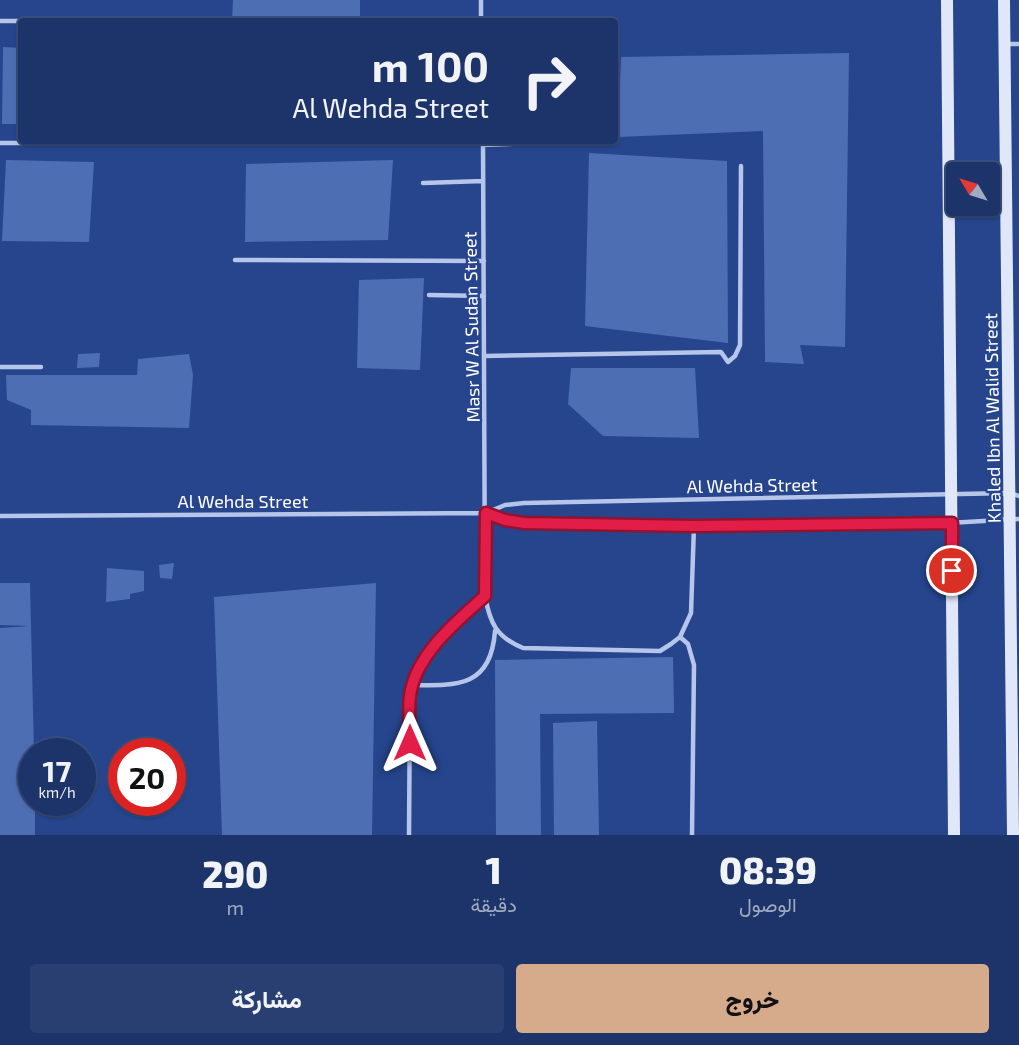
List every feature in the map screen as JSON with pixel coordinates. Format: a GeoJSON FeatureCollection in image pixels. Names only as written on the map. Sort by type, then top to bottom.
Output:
{"type":"FeatureCollection","features":[{"type":"Feature","properties":{"kind":"main road"},"geometry":{"type":"LineString","coordinates":[[947,0],[954,835]]}},
{"type":"Feature","properties":{"kind":"main road","name":"Khaled Ibn Al Walid Street"},"geometry":{"type":"LineString","coordinates":[[1004,0],[1015,494],[1013,835]]}},
{"type":"Feature","properties":{"kind":"lane"},"geometry":{"type":"LineString","coordinates":[[481,0],[482,18]]}},
{"type":"Feature","properties":{"kind":"lane"},"geometry":{"type":"LineString","coordinates":[[0,21],[18,21]]}},
{"type":"Feature","properties":{"kind":"lane"},"geometry":{"type":"LineString","coordinates":[[1004,44],[1019,44]]}},
{"type":"Feature","properties":{"kind":"lane"},"geometry":{"type":"LineString","coordinates":[[0,143],[18,143]]}},
{"type":"Feature","properties":{"kind":"lane","name":"Masr W Al Sudan Street"},"geometry":{"type":"LineString","coordinates":[[483,144],[485,596],[495,631]]}},
{"type":"Feature","properties":{"kind":"lane"},"geometry":{"type":"LineString","coordinates":[[484,356],[721,352],[728,362],[735,356],[740,345],[741,166]]}},
{"type":"Feature","properties":{"kind":"lane"},"geometry":{"type":"LineString","coordinates":[[423,183],[483,181]]}},
{"type":"Feature","properties":{"kind":"lane"},"geometry":{"type":"LineString","coordinates":[[235,260],[484,261]]}},
{"type":"Feature","properties":{"kind":"lane"},"geometry":{"type":"LineString","coordinates":[[429,295],[484,296]]}},
{"type":"Feature","properties":{"kind":"lane"},"geometry":{"type":"LineString","coordinates":[[0,367],[40,367]]}},
{"type":"Feature","properties":{"kind":"lane","name":"Al Wehda Street"},"geometry":{"type":"LineString","coordinates":[[486,513],[505,505],[524,503],[1015,494]]}},
{"type":"Feature","properties":{"kind":"lane","name":"Al Wehda Street"},"geometry":{"type":"LineString","coordinates":[[0,516],[486,513],[505,520],[524,523],[693,526],[952,523],[1015,520]]}},
{"type":"Feature","properties":{"kind":"lane"},"geometry":{"type":"LineString","coordinates":[[495,631],[508,642],[524,648],[660,651],[680,636],[691,613],[693,526]]}},
{"type":"Feature","properties":{"kind":"lane"},"geometry":{"type":"LineString","coordinates":[[410,835],[410,697],[412,685],[430,652],[485,596]]}},
{"type":"Feature","properties":{"kind":"lane"},"geometry":{"type":"LineString","coordinates":[[412,685],[447,686],[469,682],[485,668],[494,650],[495,631]]}},
{"type":"Feature","properties":{"kind":"lane"},"geometry":{"type":"LineString","coordinates":[[680,636],[688,644],[694,664],[692,835]]}},
{"type":"Feature","properties":{"kind":"building"},"geometry":{"type":"Polygon","coordinates":[[[233,0],[360,0],[360,18],[232,18],[233,0]]]}},
{"type":"Feature","properties":{"kind":"building"},"geometry":{"type":"Polygon","coordinates":[[[3,47],[18,48],[18,124],[2,124],[3,47]]]}},
{"type":"Feature","properties":{"kind":"building"},"geometry":{"type":"Polygon","coordinates":[[[849,53],[845,347],[800,345],[804,364],[765,362],[763,131],[618,137],[621,57],[849,53]]]}},
{"type":"Feature","properties":{"kind":"building"},"geometry":{"type":"Polygon","coordinates":[[[589,153],[727,161],[728,343],[585,326],[589,153]]]}},
{"type":"Feature","properties":{"kind":"building"},"geometry":{"type":"Polygon","coordinates":[[[6,160],[94,162],[89,242],[2,241],[6,160]]]}},
{"type":"Feature","properties":{"kind":"building"},"geometry":{"type":"Polygon","coordinates":[[[393,160],[388,240],[245,242],[246,164],[393,160]]]}},
{"type":"Feature","properties":{"kind":"building"},"geometry":{"type":"Polygon","coordinates":[[[424,278],[420,370],[357,368],[359,280],[424,278]]]}},
{"type":"Feature","properties":{"kind":"building"},"geometry":{"type":"Polygon","coordinates":[[[100,353],[99,367],[77,368],[78,354],[100,353]]]}},
{"type":"Feature","properties":{"kind":"building"},"geometry":{"type":"Polygon","coordinates":[[[189,354],[193,375],[189,428],[31,425],[31,410],[7,400],[6,375],[137,375],[138,359],[189,354]]]}},
{"type":"Feature","properties":{"kind":"building"},"geometry":{"type":"Polygon","coordinates":[[[571,368],[695,368],[699,438],[603,436],[568,404],[571,368]]]}},
{"type":"Feature","properties":{"kind":"building"},"geometry":{"type":"Polygon","coordinates":[[[174,563],[172,579],[160,578],[159,565],[174,563]]]}},
{"type":"Feature","properties":{"kind":"building"},"geometry":{"type":"Polygon","coordinates":[[[107,568],[144,571],[144,591],[130,594],[130,599],[106,602],[107,568]]]}},
{"type":"Feature","properties":{"kind":"building"},"geometry":{"type":"Polygon","coordinates":[[[0,583],[30,583],[34,738],[18,738],[18,816],[35,816],[35,835],[0,835],[0,628],[30,626],[0,625],[0,583]]]}},
{"type":"Feature","properties":{"kind":"building"},"geometry":{"type":"Polygon","coordinates":[[[376,583],[372,835],[222,835],[214,597],[376,583]]]}},
{"type":"Feature","properties":{"kind":"building"},"geometry":{"type":"Polygon","coordinates":[[[673,657],[674,713],[540,714],[541,835],[496,835],[495,660],[673,657]]]}},
{"type":"Feature","properties":{"kind":"building"},"geometry":{"type":"Polygon","coordinates":[[[597,721],[599,835],[554,835],[553,723],[597,721]]]}},
{"type":"Feature","properties":{"kind":"route"},"geometry":{"type":"LineString","coordinates":[[410,743],[410,697],[417,672],[430,652],[456,622],[485,596],[486,513],[505,520],[524,523],[693,526],[952,523],[952,571]]}}]}
